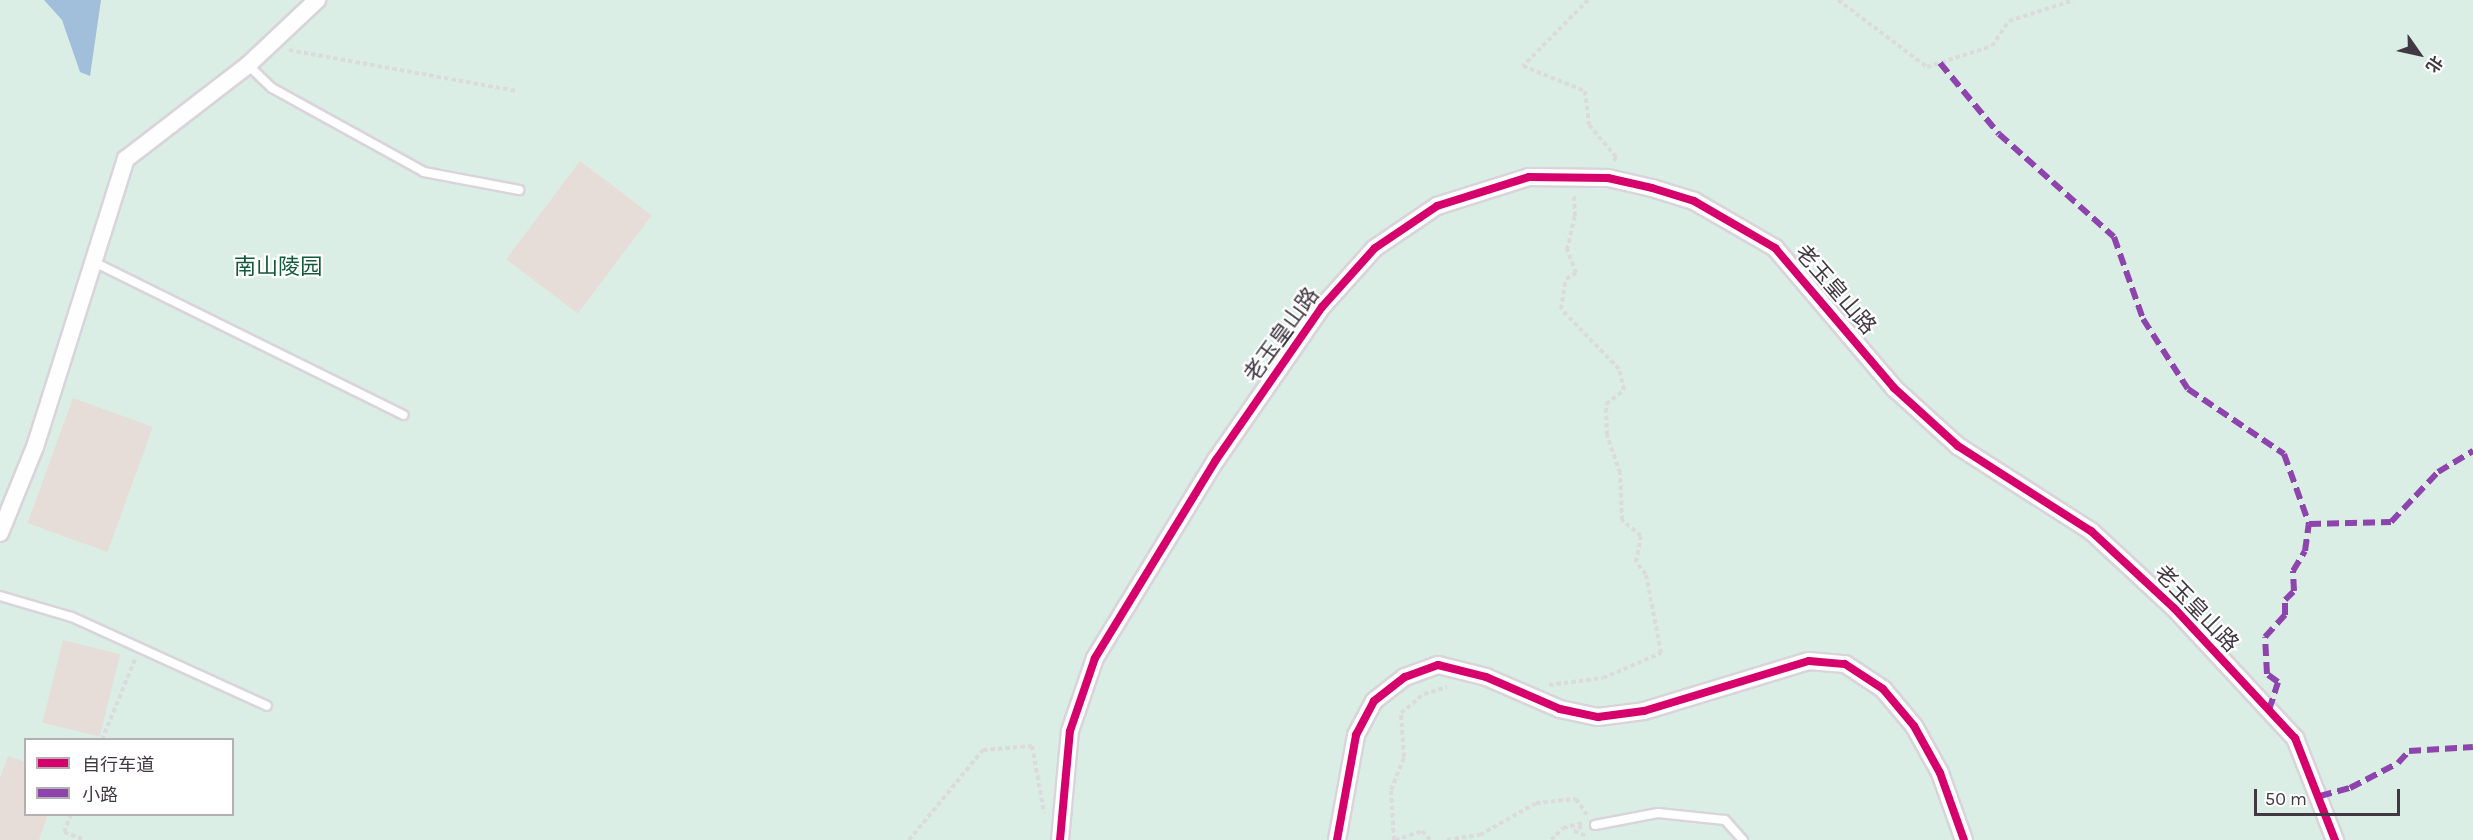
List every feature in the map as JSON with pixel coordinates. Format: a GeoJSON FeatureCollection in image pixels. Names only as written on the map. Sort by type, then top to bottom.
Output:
{"type":"FeatureCollection","features":[{"type":"Feature","properties":{"kind":"street"},"geometry":{"type":"LineString","coordinates":[[0,533],[35,447],[96,264],[126,159],[248,65],[317,0]]}},
{"type":"Feature","properties":{"kind":"street","name":"老玉皇山路"},"geometry":{"type":"LineString","coordinates":[[1060,835],[1070,731],[1095,658],[1216,460],[1322,307],[1375,248],[1437,206],[1529,177],[1608,178],[1694,201],[1775,248],[1894,388],[1958,446],[2091,531],[2174,608],[2295,738],[2335,840]]}},
{"type":"Feature","properties":{"kind":"street"},"geometry":{"type":"LineString","coordinates":[[1336,840],[1356,735],[1374,701],[1405,677],[1438,665],[1529,694],[1560,709],[1598,717],[1655,708],[1809,661],[1845,664],[1883,689],[1914,726],[1940,773],[1964,840]]}},
{"type":"Feature","properties":{"kind":"lane"},"geometry":{"type":"LineString","coordinates":[[248,65],[272,88],[424,172],[519,190]]}},
{"type":"Feature","properties":{"kind":"lane"},"geometry":{"type":"LineString","coordinates":[[96,264],[404,415]]}},
{"type":"Feature","properties":{"kind":"lane"},"geometry":{"type":"LineString","coordinates":[[0,596],[72,617],[138,650],[267,706]]}},
{"type":"Feature","properties":{"kind":"lane"},"geometry":{"type":"LineString","coordinates":[[1595,825],[1658,813],[1725,820],[1743,840]]}},
{"type":"Feature","properties":{"kind":"path"},"geometry":{"type":"LineString","coordinates":[[1529,694],[1575,678],[1602,678],[1662,653],[1646,574],[1636,562],[1641,536],[1622,520],[1620,473],[1607,435],[1606,404],[1624,390],[1619,369],[1561,309],[1566,279],[1576,273],[1567,250],[1575,216],[1574,190],[1608,178],[1616,157],[1589,125],[1585,91],[1522,66],[1588,0]]}},
{"type":"Feature","properties":{"kind":"path"},"geometry":{"type":"LineString","coordinates":[[1838,0],[1927,67],[1992,46],[2008,21],[2074,0]]}},
{"type":"Feature","properties":{"kind":"path"},"geometry":{"type":"LineString","coordinates":[[268,47],[516,91]]}},
{"type":"Feature","properties":{"kind":"path"},"geometry":{"type":"LineString","coordinates":[[103,738],[138,650]]}},
{"type":"Feature","properties":{"kind":"path"},"geometry":{"type":"LineString","coordinates":[[1430,840],[1422,831],[1395,840],[1391,790],[1404,757],[1401,713],[1424,694],[1453,688]]}},
{"type":"Feature","properties":{"kind":"path"},"geometry":{"type":"LineString","coordinates":[[909,840],[983,750],[1032,747],[1044,818],[1060,835]]}},
{"type":"Feature","properties":{"kind":"path"},"geometry":{"type":"LineString","coordinates":[[1447,840],[1480,835],[1536,804],[1566,800],[1576,800],[1595,825]]}},
{"type":"Feature","properties":{"kind":"path"},"geometry":{"type":"LineString","coordinates":[[70,816],[64,832],[85,840]]}},
{"type":"Feature","properties":{"kind":"path"},"geometry":{"type":"LineString","coordinates":[[1551,840],[1578,822],[1595,825]]}},
{"type":"Feature","properties":{"kind":"green space","name":"南山陵园"},"geometry":{"type":"Polygon","coordinates":[[[0,0],[2473,0],[2473,840],[0,840],[0,0]]]}},
{"type":"Feature","properties":{"kind":"water"},"geometry":{"type":"Polygon","coordinates":[[[44,0],[101,0],[90,76],[80,72],[62,20],[44,0]]]}},
{"type":"Feature","properties":{"kind":"building"},"geometry":{"type":"Polygon","coordinates":[[[580,161],[652,215],[578,313],[506,259],[580,161]]]}},
{"type":"Feature","properties":{"kind":"building"},"geometry":{"type":"Polygon","coordinates":[[[73,398],[153,427],[107,552],[28,523],[73,398]]]}},
{"type":"Feature","properties":{"kind":"building"},"geometry":{"type":"Polygon","coordinates":[[[63,640],[120,654],[100,737],[42,722],[63,640]]]}},
{"type":"Feature","properties":{"kind":"building"},"geometry":{"type":"Polygon","coordinates":[[[8,756],[24,761],[24,816],[47,816],[39,840],[0,840],[0,778],[8,756]]]}},
{"type":"Feature","properties":{"kind":"marked path"},"geometry":{"type":"LineString","coordinates":[[1940,63],[1999,134],[2114,237],[2143,319],[2188,389],[2284,454],[2309,524]]}},
{"type":"Feature","properties":{"kind":"marked path"},"geometry":{"type":"LineString","coordinates":[[2269,710],[2278,682],[2267,674],[2265,637],[2285,615],[2285,600],[2294,591],[2293,571],[2305,551],[2309,524],[2391,522],[2438,472],[2473,451]]}},
{"type":"Feature","properties":{"kind":"marked path"},"geometry":{"type":"LineString","coordinates":[[2320,796],[2350,788],[2398,763],[2409,751],[2473,747]]}},
{"type":"Feature","properties":{"kind":"cycle path"},"geometry":{"type":"LineString","coordinates":[[1060,840],[1070,731],[1095,658],[1216,460],[1322,307],[1375,248],[1437,206],[1529,177],[1608,178],[1652,188],[1694,201],[1775,248],[1894,388],[1958,446],[2091,531],[2174,608],[2295,738],[2335,840]]}},
{"type":"Feature","properties":{"kind":"cycle path"},"geometry":{"type":"LineString","coordinates":[[1337,840],[1356,735],[1374,701],[1405,677],[1438,665],[1486,677],[1560,709],[1598,717],[1644,711],[1809,661],[1845,664],[1883,689],[1914,726],[1940,773],[1964,840]]}}]}
